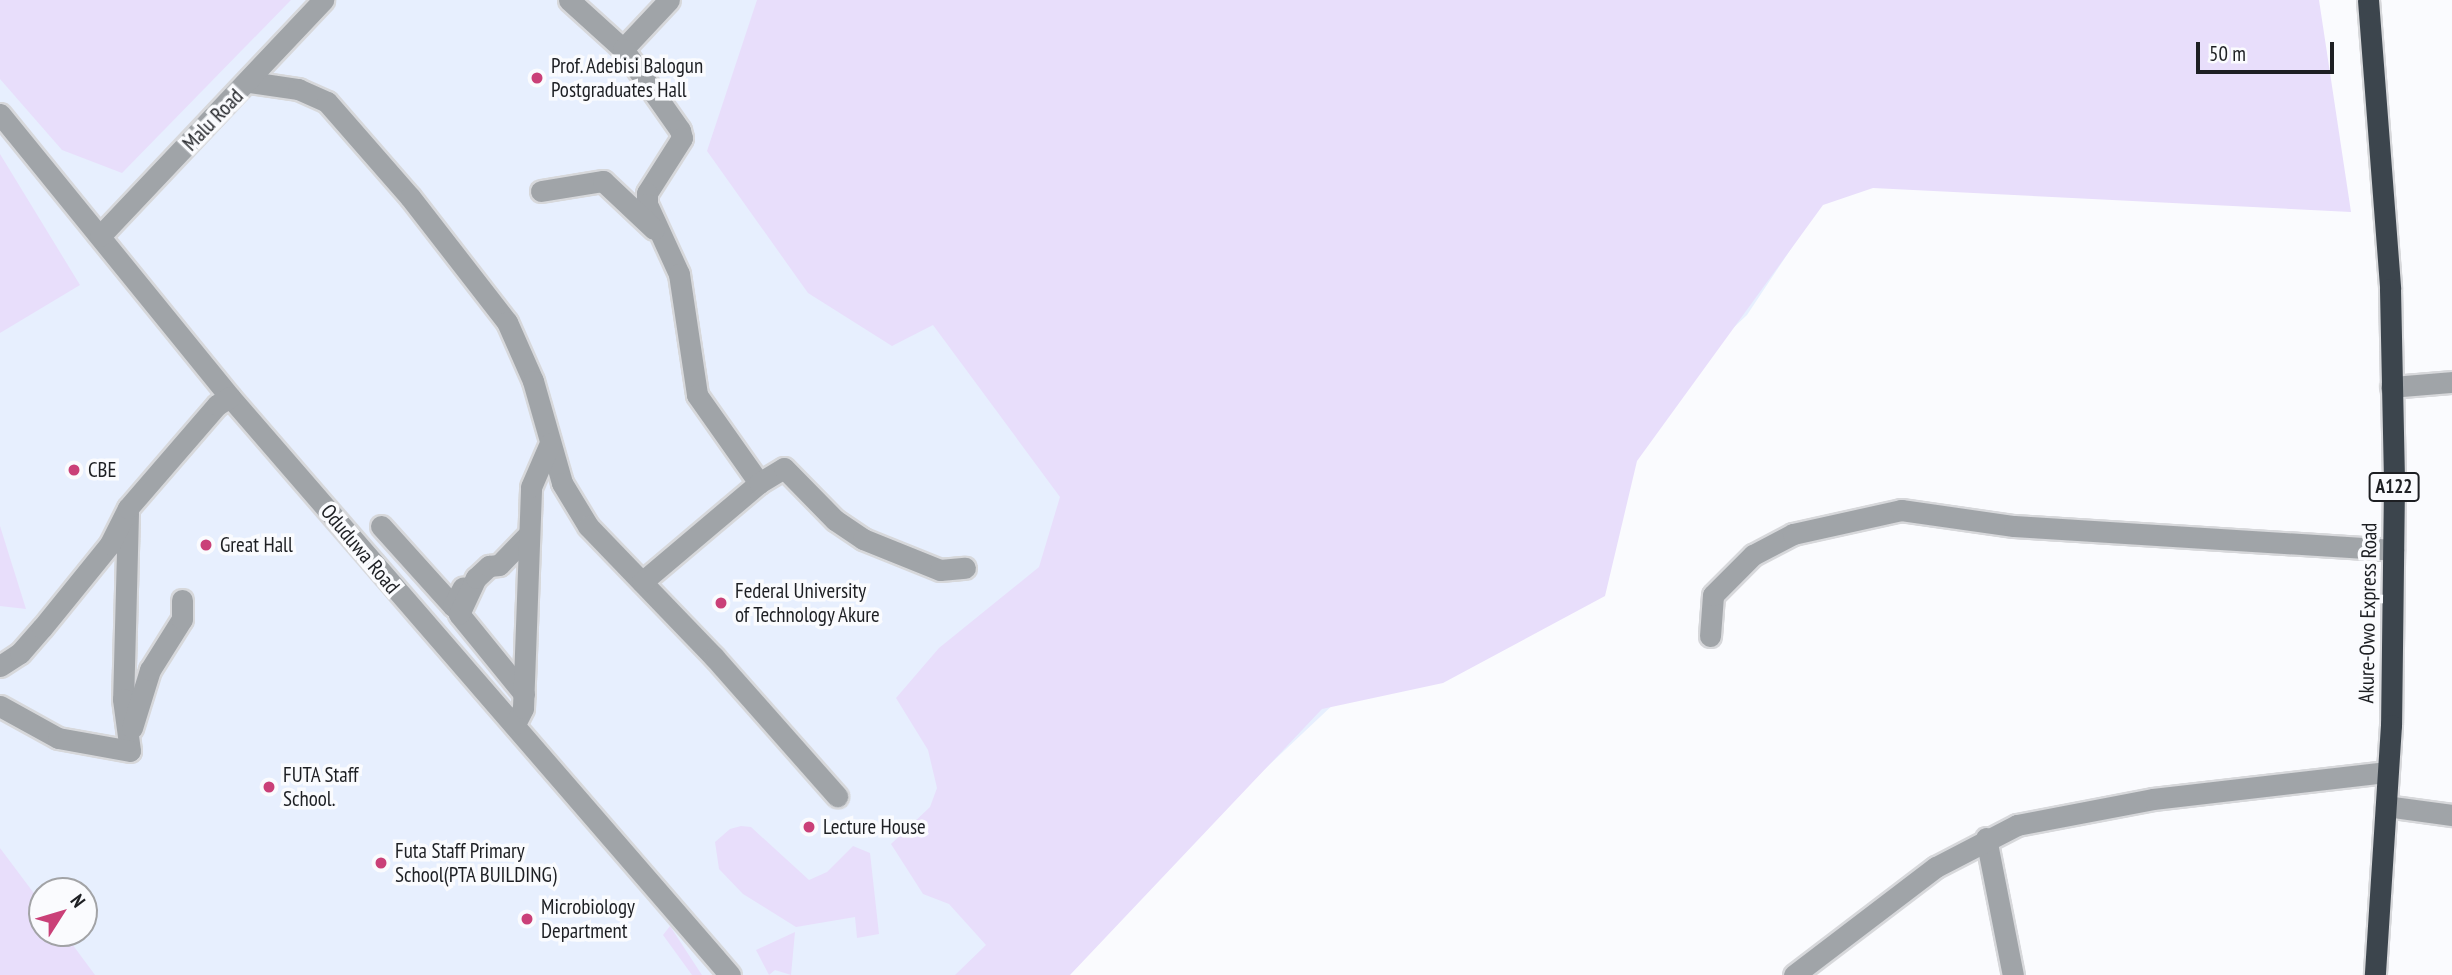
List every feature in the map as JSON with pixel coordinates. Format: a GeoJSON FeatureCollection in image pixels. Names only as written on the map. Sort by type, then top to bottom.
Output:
{"type":"FeatureCollection","features":[{"type":"Feature","properties":{"kind":"highway","name":"Akure-Owo Express Road"},"geometry":{"type":"LineString","coordinates":[[2368,0],[2379,107],[2391,387],[2393,550],[2386,806],[2375,975]]}},
{"type":"Feature","properties":{"kind":"street","name":"Malu Road"},"geometry":{"type":"LineString","coordinates":[[100,236],[250,82],[323,0]]}},
{"type":"Feature","properties":{"kind":"street"},"geometry":{"type":"LineString","coordinates":[[569,0],[623,49],[680,130],[682,138],[647,194],[650,212],[679,274],[697,395],[759,483]]}},
{"type":"Feature","properties":{"kind":"street"},"geometry":{"type":"LineString","coordinates":[[623,49],[669,0]]}},
{"type":"Feature","properties":{"kind":"street"},"geometry":{"type":"LineString","coordinates":[[250,82],[298,89],[327,102],[410,197],[507,322],[533,380],[562,483],[588,526],[837,796]]}},
{"type":"Feature","properties":{"kind":"street","name":"Oduduwa Road"},"geometry":{"type":"LineString","coordinates":[[0,114],[230,397],[430,632],[515,724],[730,975]]}},
{"type":"Feature","properties":{"kind":"street"},"geometry":{"type":"LineString","coordinates":[[541,191],[603,181],[663,238]]}},
{"type":"Feature","properties":{"kind":"street"},"geometry":{"type":"LineString","coordinates":[[2391,387],[2452,382]]}},
{"type":"Feature","properties":{"kind":"street"},"geometry":{"type":"LineString","coordinates":[[0,681],[110,544],[128,508],[217,405],[230,397]]}},
{"type":"Feature","properties":{"kind":"street"},"geometry":{"type":"LineString","coordinates":[[515,724],[523,708],[528,536],[534,476],[551,443]]}},
{"type":"Feature","properties":{"kind":"street"},"geometry":{"type":"LineString","coordinates":[[642,582],[759,483],[784,468],[835,520],[863,539],[940,570],[965,568]]}},
{"type":"Feature","properties":{"kind":"street"},"geometry":{"type":"LineString","coordinates":[[128,508],[123,699],[130,751]]}},
{"type":"Feature","properties":{"kind":"street"},"geometry":{"type":"LineString","coordinates":[[1710,636],[1713,595],[1753,555],[1793,534],[1901,510],[2014,526],[2393,550]]}},
{"type":"Feature","properties":{"kind":"street"},"geometry":{"type":"LineString","coordinates":[[381,526],[453,606],[462,587],[489,566],[499,565],[528,536]]}},
{"type":"Feature","properties":{"kind":"street"},"geometry":{"type":"LineString","coordinates":[[476,578],[460,614],[524,694]]}},
{"type":"Feature","properties":{"kind":"street"},"geometry":{"type":"LineString","coordinates":[[130,751],[133,718],[150,670],[177,632],[182,600]]}},
{"type":"Feature","properties":{"kind":"street"},"geometry":{"type":"LineString","coordinates":[[0,666],[20,653]]}},
{"type":"Feature","properties":{"kind":"street"},"geometry":{"type":"LineString","coordinates":[[0,706],[58,738],[130,751]]}},
{"type":"Feature","properties":{"kind":"street"},"geometry":{"type":"LineString","coordinates":[[1794,975],[1936,867],[1986,838],[2056,814],[2387,772]]}},
{"type":"Feature","properties":{"kind":"street"},"geometry":{"type":"LineString","coordinates":[[2386,806],[2452,815]]}},
{"type":"Feature","properties":{"kind":"street"},"geometry":{"type":"LineString","coordinates":[[1986,838],[2013,975]]}},
{"type":"Feature","properties":{"kind":"shaded area","name":"Federal University of Technology Akure"},"geometry":{"type":"Polygon","coordinates":[[[0,0],[2048,0],[1820,205],[1747,315],[1046,975],[0,975],[0,0]]]}},
{"type":"Feature","properties":{"kind":"shaded area"},"geometry":{"type":"Polygon","coordinates":[[[0,0],[291,0],[122,173],[62,150],[0,79],[0,0]]]}},
{"type":"Feature","properties":{"kind":"shaded area"},"geometry":{"type":"Polygon","coordinates":[[[757,0],[2319,0],[2351,212],[1873,188],[1823,205],[1637,461],[1605,596],[1443,683],[1322,709],[1070,975],[955,975],[986,945],[949,904],[923,894],[891,844],[930,807],[937,788],[928,750],[896,698],[939,648],[1039,567],[1060,497],[933,325],[892,346],[808,293],[707,151],[757,0]]]}},
{"type":"Feature","properties":{"kind":"shaded area"},"geometry":{"type":"Polygon","coordinates":[[[0,154],[80,285],[0,333],[0,154]]]}},
{"type":"Feature","properties":{"kind":"shaded area"},"geometry":{"type":"Polygon","coordinates":[[[0,526],[26,609],[0,606],[0,526]]]}},
{"type":"Feature","properties":{"kind":"shaded area"},"geometry":{"type":"Polygon","coordinates":[[[751,827],[809,880],[827,872],[853,846],[870,853],[879,934],[857,938],[855,917],[796,927],[743,894],[719,869],[715,842],[730,829],[751,827]]]}},
{"type":"Feature","properties":{"kind":"shaded area"},"geometry":{"type":"Polygon","coordinates":[[[0,848],[28,885],[28,947],[74,947],[95,975],[0,975],[0,848]]]}},
{"type":"Feature","properties":{"kind":"shaded area"},"geometry":{"type":"Polygon","coordinates":[[[670,926],[702,975],[692,975],[663,935],[670,926]]]}},
{"type":"Feature","properties":{"kind":"shaded area"},"geometry":{"type":"Polygon","coordinates":[[[795,932],[791,975],[775,970],[769,975],[756,950],[795,932]]]}},
{"type":"Feature","properties":{"kind":"place","name":"Prof. Adebisi Balogun Postgraduates Hall"},"geometry":{"type":"Point","coordinates":[537,78]}},
{"type":"Feature","properties":{"kind":"place","name":"CBE"},"geometry":{"type":"Point","coordinates":[74,470]}},
{"type":"Feature","properties":{"kind":"place","name":"Great Hall"},"geometry":{"type":"Point","coordinates":[206,545]}},
{"type":"Feature","properties":{"kind":"place","name":"Federal University of Technology Akure"},"geometry":{"type":"Point","coordinates":[721,603]}},
{"type":"Feature","properties":{"kind":"place","name":"FUTA Staff School."},"geometry":{"type":"Point","coordinates":[269,787]}},
{"type":"Feature","properties":{"kind":"place","name":"Lecture House"},"geometry":{"type":"Point","coordinates":[809,827]}},
{"type":"Feature","properties":{"kind":"place","name":"Futa Staff Primary School(PTA BUILDING)"},"geometry":{"type":"Point","coordinates":[381,863]}},
{"type":"Feature","properties":{"kind":"place","name":"Microbiology Department"},"geometry":{"type":"Point","coordinates":[527,919]}}]}
